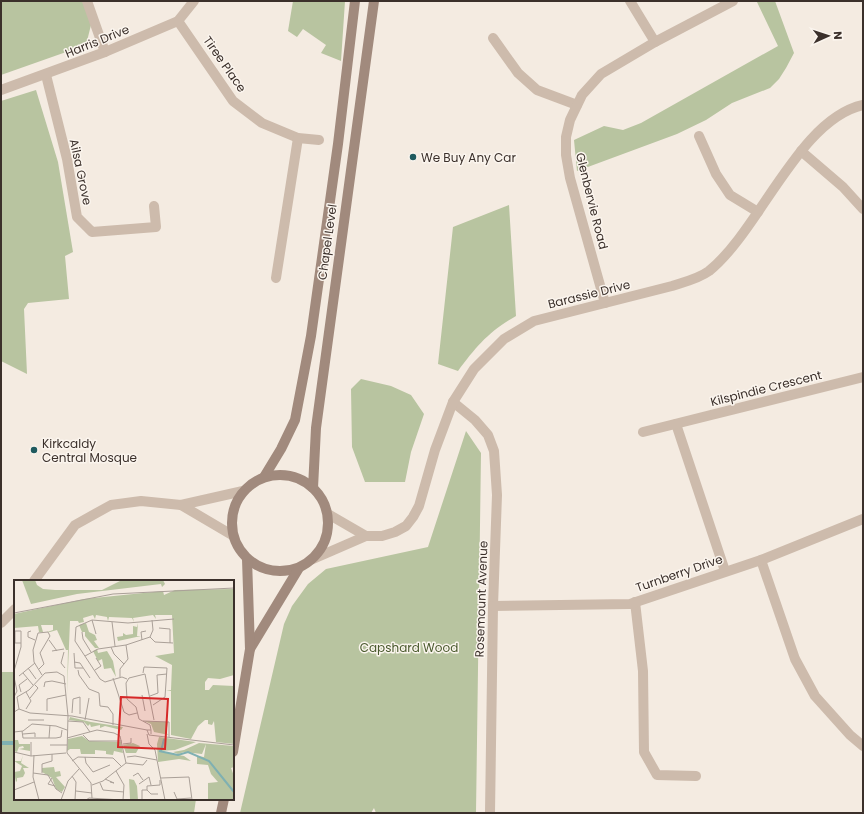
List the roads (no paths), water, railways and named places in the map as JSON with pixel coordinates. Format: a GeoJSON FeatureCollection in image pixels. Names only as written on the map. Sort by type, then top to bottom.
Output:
{"type":"FeatureCollection","features":[{"type":"Feature","properties":{"kind":"main road","name":"Chapel Level"},"geometry":{"type":"LineString","coordinates":[[264,477],[281,449],[295,420],[311,336],[338,144],[355,1]]}},
{"type":"Feature","properties":{"kind":"main road","name":"Chapel Level"},"geometry":{"type":"LineString","coordinates":[[313,488],[316,428],[374,1]]}},
{"type":"Feature","properties":{"kind":"main road"},"geometry":{"type":"LineString","coordinates":[[277,475],[290,476],[302,480],[313,488],[322,500],[328,514],[328,530],[323,546],[313,559],[299,568],[286,572],[272,572],[258,567],[247,559],[238,548],[232,535],[231,519],[235,504],[243,491],[264,477],[277,475]]}},
{"type":"Feature","properties":{"kind":"main road"},"geometry":{"type":"LineString","coordinates":[[234,746],[250,649],[247,559]]}},
{"type":"Feature","properties":{"kind":"main road"},"geometry":{"type":"LineString","coordinates":[[250,649],[299,568]]}},
{"type":"Feature","properties":{"kind":"main road"},"geometry":{"type":"LineString","coordinates":[[221,813],[224,800]]}},
{"type":"Feature","properties":{"kind":"street"},"geometry":{"type":"LineString","coordinates":[[87,1],[105,52]]}},
{"type":"Feature","properties":{"kind":"street","name":"Harris Drive"},"geometry":{"type":"LineString","coordinates":[[1,90],[46,75],[105,52],[178,21],[194,1]]}},
{"type":"Feature","properties":{"kind":"street"},"geometry":{"type":"LineString","coordinates":[[630,1],[655,42]]}},
{"type":"Feature","properties":{"kind":"street","name":"Glenbervie Road"},"geometry":{"type":"LineString","coordinates":[[605,303],[570,178],[566,155],[566,138],[570,120],[582,96],[601,74],[655,42],[734,1]]}},
{"type":"Feature","properties":{"kind":"street","name":"Tiree Place"},"geometry":{"type":"LineString","coordinates":[[178,21],[233,101],[262,123],[298,138],[319,140]]}},
{"type":"Feature","properties":{"kind":"street"},"geometry":{"type":"LineString","coordinates":[[493,38],[518,73],[537,90],[577,106]]}},
{"type":"Feature","properties":{"kind":"street","name":"Ailsa Grove"},"geometry":{"type":"LineString","coordinates":[[46,75],[67,159],[77,217],[92,232],[156,227],[154,206]]}},
{"type":"Feature","properties":{"kind":"street","name":"Barassie Drive"},"geometry":{"type":"LineString","coordinates":[[366,536],[382,536],[395,532],[406,526],[419,506],[435,450],[453,402],[474,369],[504,339],[534,321],[689,281],[708,272],[735,243],[801,151],[828,123],[842,113],[863,105]]}},
{"type":"Feature","properties":{"kind":"street"},"geometry":{"type":"LineString","coordinates":[[698,136],[716,174],[730,195],[758,212]]}},
{"type":"Feature","properties":{"kind":"street"},"geometry":{"type":"LineString","coordinates":[[276,278],[298,138]]}},
{"type":"Feature","properties":{"kind":"street"},"geometry":{"type":"LineString","coordinates":[[801,151],[843,187],[863,209]]}},
{"type":"Feature","properties":{"kind":"street","name":"Kilspindie Crescent"},"geometry":{"type":"LineString","coordinates":[[643,432],[863,377]]}},
{"type":"Feature","properties":{"kind":"street","name":"Rosemount Avenue"},"geometry":{"type":"LineString","coordinates":[[453,402],[475,420],[488,435],[494,451],[497,496],[493,606],[490,813]]}},
{"type":"Feature","properties":{"kind":"street"},"geometry":{"type":"LineString","coordinates":[[676,424],[725,571]]}},
{"type":"Feature","properties":{"kind":"street"},"geometry":{"type":"LineString","coordinates":[[35,580],[75,525],[112,505],[141,500],[181,505],[243,491]]}},
{"type":"Feature","properties":{"kind":"street"},"geometry":{"type":"LineString","coordinates":[[181,505],[232,535]]}},
{"type":"Feature","properties":{"kind":"street"},"geometry":{"type":"LineString","coordinates":[[328,514],[366,536]]}},
{"type":"Feature","properties":{"kind":"street","name":"Turnberry Drive"},"geometry":{"type":"LineString","coordinates":[[493,606],[630,604],[761,560],[863,518]]}},
{"type":"Feature","properties":{"kind":"street"},"geometry":{"type":"LineString","coordinates":[[313,559],[366,536]]}},
{"type":"Feature","properties":{"kind":"street"},"geometry":{"type":"LineString","coordinates":[[761,560],[795,659],[815,696],[850,735],[863,746]]}},
{"type":"Feature","properties":{"kind":"street"},"geometry":{"type":"LineString","coordinates":[[635,602],[643,671],[644,752],[657,775],[696,776]]}},
{"type":"Feature","properties":{"kind":"street"},"geometry":{"type":"LineString","coordinates":[[1,623],[14,610]]}},
{"type":"Feature","properties":{"kind":"waterway"},"geometry":{"type":"LineString","coordinates":[[1,743],[14,743]]}},
{"type":"Feature","properties":{"kind":"place","name":"We Buy Any Car"},"geometry":{"type":"Point","coordinates":[413,157]}},
{"type":"Feature","properties":{"kind":"place","name":"Kirkcaldy Central Mosque"},"geometry":{"type":"Point","coordinates":[34,450]}},
{"type":"Feature","properties":{"kind":"park label","name":"Capshard Wood"},"geometry":{"type":"Point","coordinates":[409,647]}}]}
